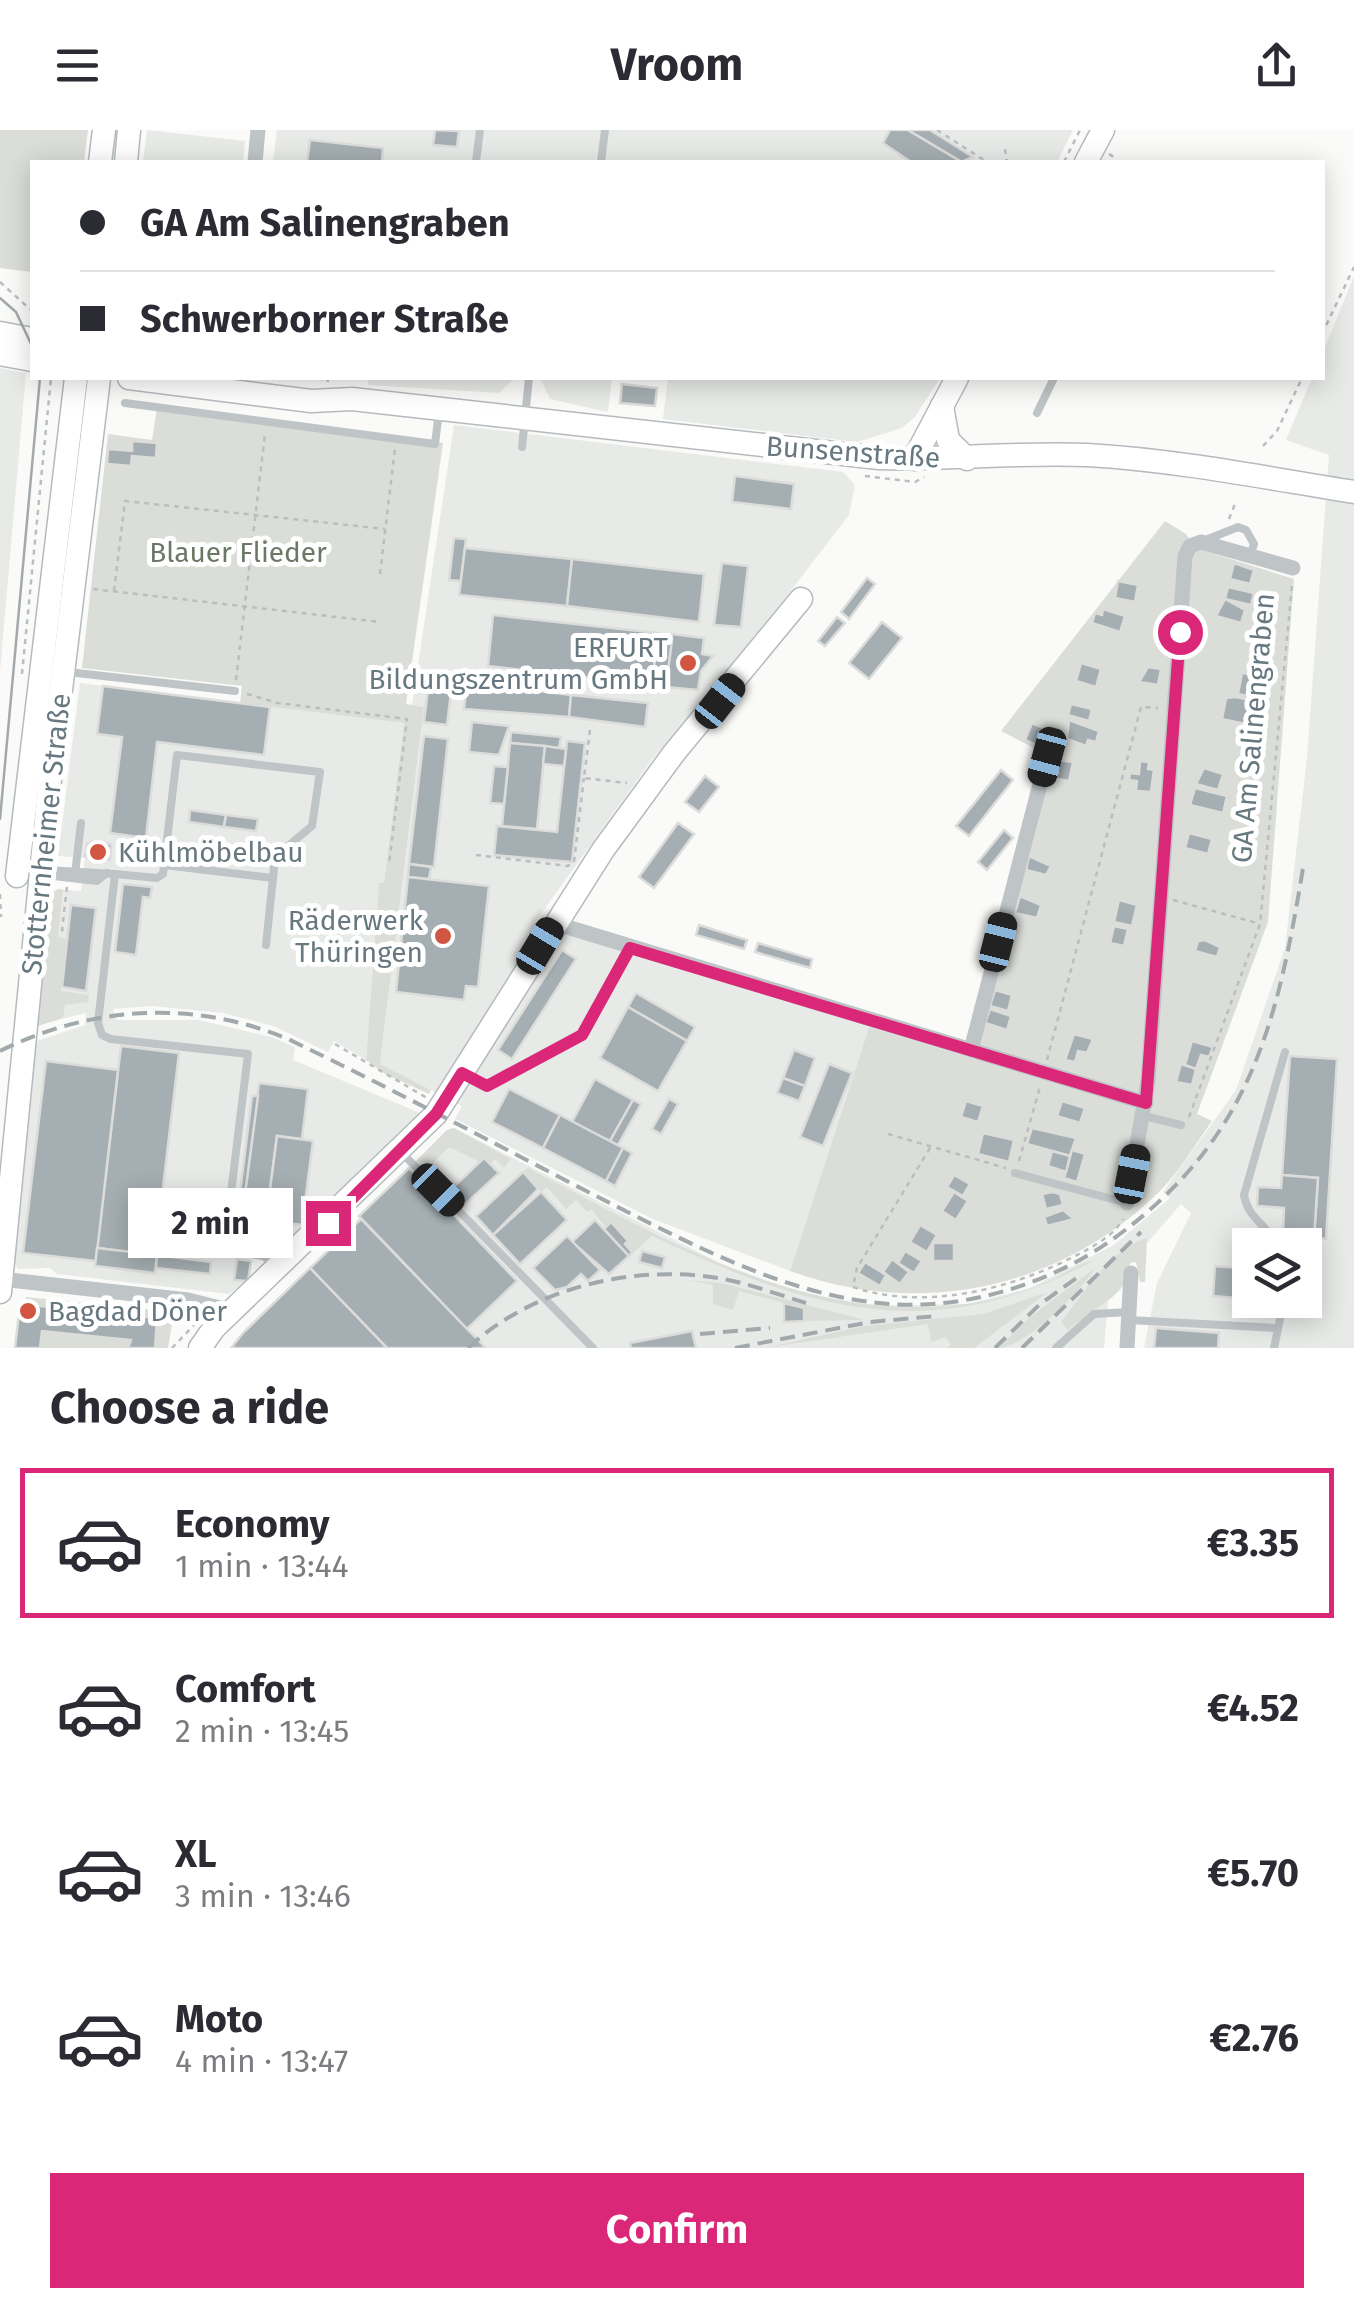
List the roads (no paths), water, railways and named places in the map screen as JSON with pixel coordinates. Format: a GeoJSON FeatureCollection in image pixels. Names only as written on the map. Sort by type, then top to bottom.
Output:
{"type":"FeatureCollection","features":[{"type":"Feature","properties":{"kind":"main road"},"geometry":{"type":"LineString","coordinates":[[100,160],[104,130]]}},
{"type":"Feature","properties":{"kind":"main road"},"geometry":{"type":"LineString","coordinates":[[126,160],[129,130]]}},
{"type":"Feature","properties":{"kind":"main road"},"geometry":{"type":"LineString","coordinates":[[0,332],[30,339]]}},
{"type":"Feature","properties":{"kind":"main road"},"geometry":{"type":"LineString","coordinates":[[0,354],[30,360]]}},
{"type":"Feature","properties":{"kind":"main road","name":"Stotternheimer Straße"},"geometry":{"type":"LineString","coordinates":[[9,875],[76,380]]}},
{"type":"Feature","properties":{"kind":"main road","name":"Stotternheimer Straße"},"geometry":{"type":"LineString","coordinates":[[0,1284],[99,380]]}},
{"type":"Feature","properties":{"kind":"main road","name":"Bunsenstraße"},"geometry":{"type":"LineString","coordinates":[[145,380],[311,401],[352,399],[914,459],[1068,455],[1174,464],[1354,492]]}},
{"type":"Feature","properties":{"kind":"main road","name":"Bunsenstraße"},"geometry":{"type":"LineString","coordinates":[[262,380],[332,388],[352,399]]}},
{"type":"Feature","properties":{"kind":"main road"},"geometry":{"type":"LineString","coordinates":[[914,459],[957,380]]}},
{"type":"Feature","properties":{"kind":"main road"},"geometry":{"type":"LineString","coordinates":[[942,406],[948,440],[967,459]]}},
{"type":"Feature","properties":{"kind":"main road"},"geometry":{"type":"LineString","coordinates":[[200,1348],[232,1311],[400,1152],[441,1106],[554,923],[674,754],[801,599]]}},
{"type":"Feature","properties":{"kind":"street"},"geometry":{"type":"LineString","coordinates":[[254,160],[258,130]]}},
{"type":"Feature","properties":{"kind":"street"},"geometry":{"type":"LineString","coordinates":[[1127,1203],[1145,1110],[1185,556],[1190,546],[1201,542]]}},
{"type":"Feature","properties":{"kind":"street","name":"GA Am Salinengraben"},"geometry":{"type":"LineString","coordinates":[[1201,542],[1294,568]]}},
{"type":"Feature","properties":{"kind":"street"},"geometry":{"type":"LineString","coordinates":[[971,1050],[1047,757]]}},
{"type":"Feature","properties":{"kind":"street"},"geometry":{"type":"LineString","coordinates":[[9,875],[42,874]]}},
{"type":"Feature","properties":{"kind":"street"},"geometry":{"type":"LineString","coordinates":[[554,923],[1044,1072],[1145,1110]]}},
{"type":"Feature","properties":{"kind":"street"},"geometry":{"type":"LineString","coordinates":[[1127,1348],[1132,1273]]}},
{"type":"Feature","properties":{"kind":"street"},"geometry":{"type":"LineString","coordinates":[[0,1284],[188,1300],[232,1311]]}},
{"type":"Feature","properties":{"kind":"lane"},"geometry":{"type":"LineString","coordinates":[[476,160],[480,130]]}},
{"type":"Feature","properties":{"kind":"lane"},"geometry":{"type":"LineString","coordinates":[[600,160],[604,130]]}},
{"type":"Feature","properties":{"kind":"lane"},"geometry":{"type":"LineString","coordinates":[[522,448],[529,380]]}},
{"type":"Feature","properties":{"kind":"lane"},"geometry":{"type":"LineString","coordinates":[[1037,414],[1053,380]]}},
{"type":"Feature","properties":{"kind":"lane"},"geometry":{"type":"LineString","coordinates":[[125,404],[435,444],[439,409]]}},
{"type":"Feature","properties":{"kind":"lane"},"geometry":{"type":"LineString","coordinates":[[1201,542],[1232,530],[1246,530],[1254,544],[1250,556]]}},
{"type":"Feature","properties":{"kind":"lane"},"geometry":{"type":"LineString","coordinates":[[64,671],[235,690]]}},
{"type":"Feature","properties":{"kind":"lane"},"geometry":{"type":"LineString","coordinates":[[42,874],[111,873],[157,878],[164,865],[176,755],[320,772],[313,823],[275,857],[266,945]]}},
{"type":"Feature","properties":{"kind":"lane"},"geometry":{"type":"LineString","coordinates":[[75,874],[81,823]]}},
{"type":"Feature","properties":{"kind":"lane"},"geometry":{"type":"LineString","coordinates":[[164,865],[273,878]]}},
{"type":"Feature","properties":{"kind":"lane"},"geometry":{"type":"LineString","coordinates":[[111,873],[100,1032],[111,1038],[248,1054],[224,1250],[263,1256],[280,1269]]}},
{"type":"Feature","properties":{"kind":"lane"},"geometry":{"type":"LineString","coordinates":[[462,1073],[487,1086],[582,1035],[630,948]]}},
{"type":"Feature","properties":{"kind":"lane"},"geometry":{"type":"LineString","coordinates":[[1268,1228],[1246,1210],[1244,1195],[1286,1052]]}},
{"type":"Feature","properties":{"kind":"lane"},"geometry":{"type":"LineString","coordinates":[[1145,1110],[1181,1125]]}},
{"type":"Feature","properties":{"kind":"lane"},"geometry":{"type":"LineString","coordinates":[[400,1152],[594,1348]]}},
{"type":"Feature","properties":{"kind":"lane"},"geometry":{"type":"LineString","coordinates":[[1015,1173],[1127,1203]]}},
{"type":"Feature","properties":{"kind":"lane"},"geometry":{"type":"LineString","coordinates":[[1056,1348],[1094,1314],[1276,1328]]}},
{"type":"Feature","properties":{"kind":"lane"},"geometry":{"type":"LineString","coordinates":[[1274,1348],[1279,1318]]}},
{"type":"Feature","properties":{"kind":"tram line"},"geometry":{"type":"LineString","coordinates":[[0,298],[16,312],[30,342]]}},
{"type":"Feature","properties":{"kind":"tram line"},"geometry":{"type":"LineString","coordinates":[[0,819],[40,380]]}},
{"type":"Feature","properties":{"kind":"railway"},"geometry":{"type":"LineString","coordinates":[[0,1051],[70,1025],[142,1013],[179,1013],[252,1026],[288,1039],[729,1261],[803,1288],[878,1303],[909,1305],[971,1299],[1031,1282],[1087,1256],[1160,1201],[1198,1160],[1228,1118],[1269,1025],[1304,862]]}},
{"type":"Feature","properties":{"kind":"railway"},"geometry":{"type":"LineString","coordinates":[[1022,1348],[1141,1232]]}},
{"type":"Feature","properties":{"kind":"railway"},"geometry":{"type":"LineString","coordinates":[[468,1348],[523,1309],[555,1295],[622,1278],[656,1274],[723,1279],[806,1303]]}},
{"type":"Feature","properties":{"kind":"railway"},"geometry":{"type":"LineString","coordinates":[[995,1348],[1039,1305],[1078,1277]]}},
{"type":"Feature","properties":{"kind":"railway"},"geometry":{"type":"LineString","coordinates":[[735,1348],[870,1322],[937,1316]]}},
{"type":"Feature","properties":{"kind":"railway"},"geometry":{"type":"LineString","coordinates":[[700,1334],[770,1328]]}},
{"type":"Feature","properties":{"kind":"place","name":"ERFURT Bildungszentrum GmbH"},"geometry":{"type":"Point","coordinates":[688,663]}},
{"type":"Feature","properties":{"kind":"place","name":"Kühlmöbelbau"},"geometry":{"type":"Point","coordinates":[98,852]}},
{"type":"Feature","properties":{"kind":"place","name":"Räderwerk Thüringen"},"geometry":{"type":"Point","coordinates":[443,936]}},
{"type":"Feature","properties":{"kind":"place","name":"Bagdad Döner"},"geometry":{"type":"Point","coordinates":[28,1311]}},
{"type":"Feature","properties":{"kind":"park label","name":"Blauer Flieder"},"geometry":{"type":"Point","coordinates":[238,552]}}]}
